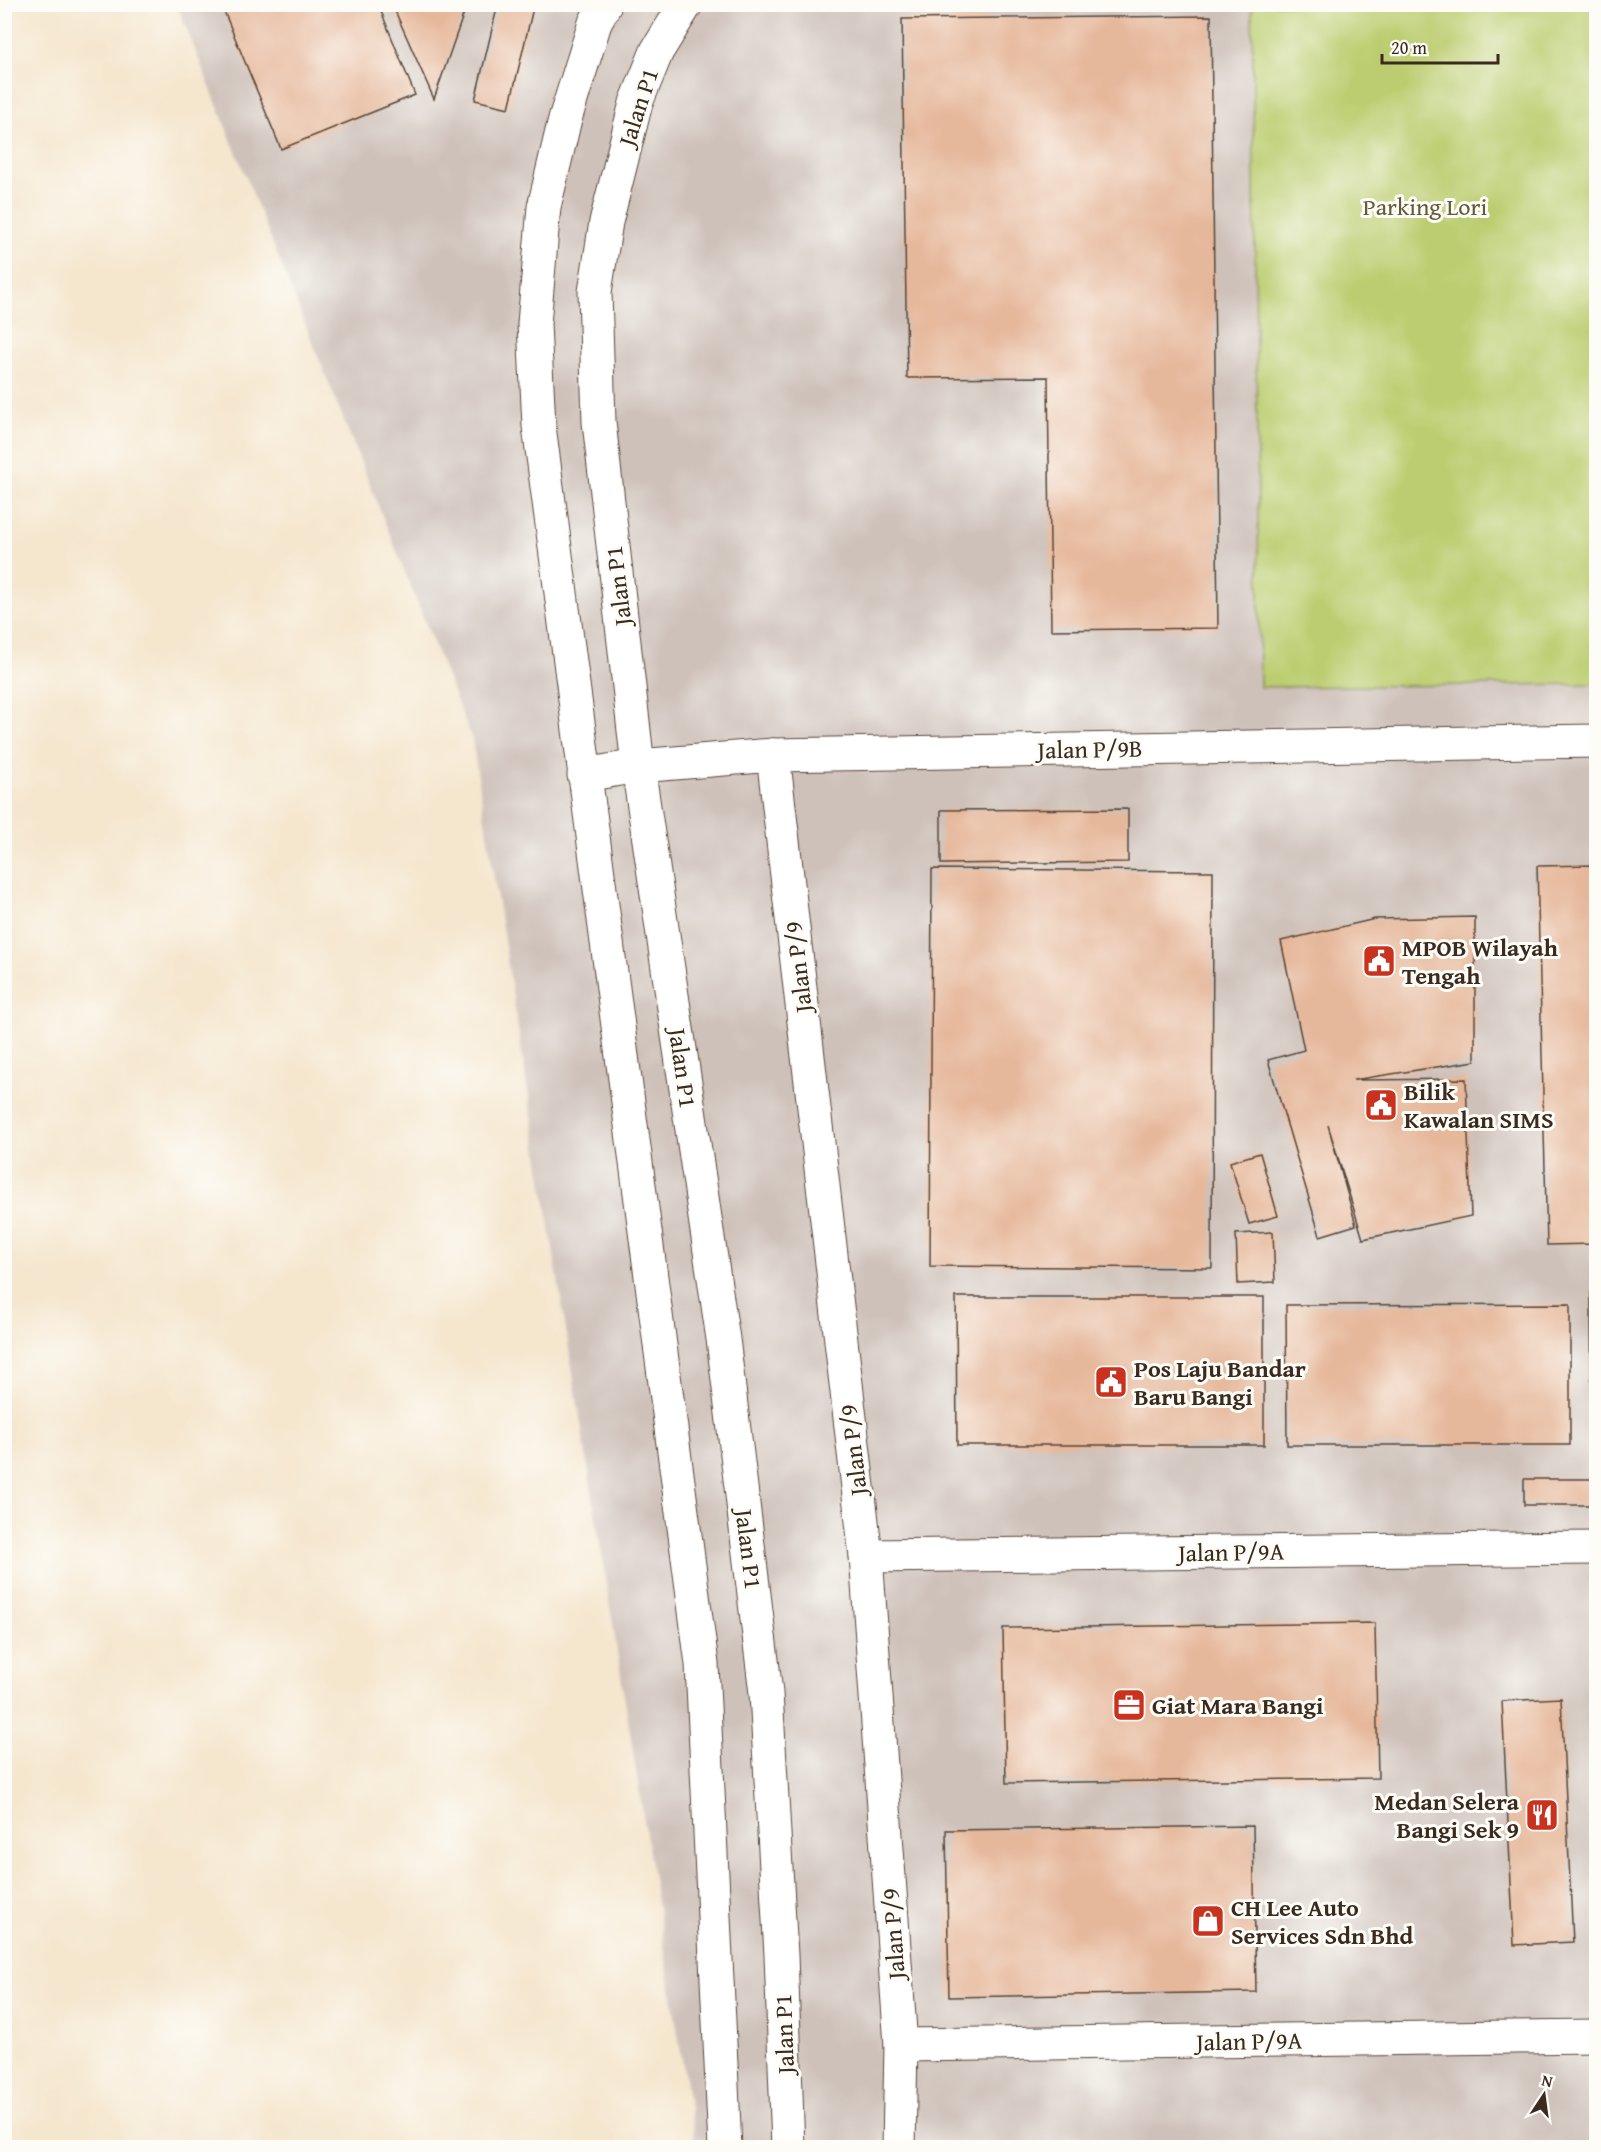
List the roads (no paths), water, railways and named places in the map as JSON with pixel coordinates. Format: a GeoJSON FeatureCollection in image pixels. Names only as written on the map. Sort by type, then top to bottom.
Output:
{"type":"FeatureCollection","features":[{"type":"Feature","properties":{"kind":"main road"},"geometry":{"type":"LineString","coordinates":[[605,4],[595,23],[565,119],[544,207],[534,324],[538,426],[702,1664],[725,2148]]}},
{"type":"Feature","properties":{"kind":"main road","name":"Jalan P1"},"geometry":{"type":"LineString","coordinates":[[686,4],[657,51],[636,103],[606,222],[595,292],[599,422],[638,766],[723,1339],[766,1693],[788,2148]]}},
{"type":"Feature","properties":{"kind":"main road","name":"Jalan P/9B"},"geometry":{"type":"LineString","coordinates":[[584,775],[638,766],[773,755],[1596,741]]}},
{"type":"Feature","properties":{"kind":"main road","name":"Jalan P/9"},"geometry":{"type":"LineString","coordinates":[[773,755],[866,1556],[901,2045],[899,2148]]}},
{"type":"Feature","properties":{"kind":"main road","name":"Jalan P/9A"},"geometry":{"type":"LineString","coordinates":[[866,1556],[1596,1548]]}},
{"type":"Feature","properties":{"kind":"main road","name":"Jalan P/9A"},"geometry":{"type":"LineString","coordinates":[[901,2045],[1596,2036]]}},
{"type":"Feature","properties":{"kind":"place","name":"MPOB Wilayah Tengah"},"geometry":{"type":"Point","coordinates":[1379,961]}},
{"type":"Feature","properties":{"kind":"place","name":"Bilik Kawalan SIMS"},"geometry":{"type":"Point","coordinates":[1381,1105]}},
{"type":"Feature","properties":{"kind":"place","name":"Pos Laju Bandar Baru Bangi"},"geometry":{"type":"Point","coordinates":[1111,1382]}},
{"type":"Feature","properties":{"kind":"place","name":"Giat Mara Bangi"},"geometry":{"type":"Point","coordinates":[1129,1705]}},
{"type":"Feature","properties":{"kind":"place","name":"Medan Selera Bangi Sek 9"},"geometry":{"type":"Point","coordinates":[1542,1815]}},
{"type":"Feature","properties":{"kind":"place","name":"CH Lee Auto Services Sdn Bhd"},"geometry":{"type":"Point","coordinates":[1208,1921]}},
{"type":"Feature","properties":{"kind":"park label","name":"Parking Lori"},"geometry":{"type":"Point","coordinates":[1425,206]}}]}
